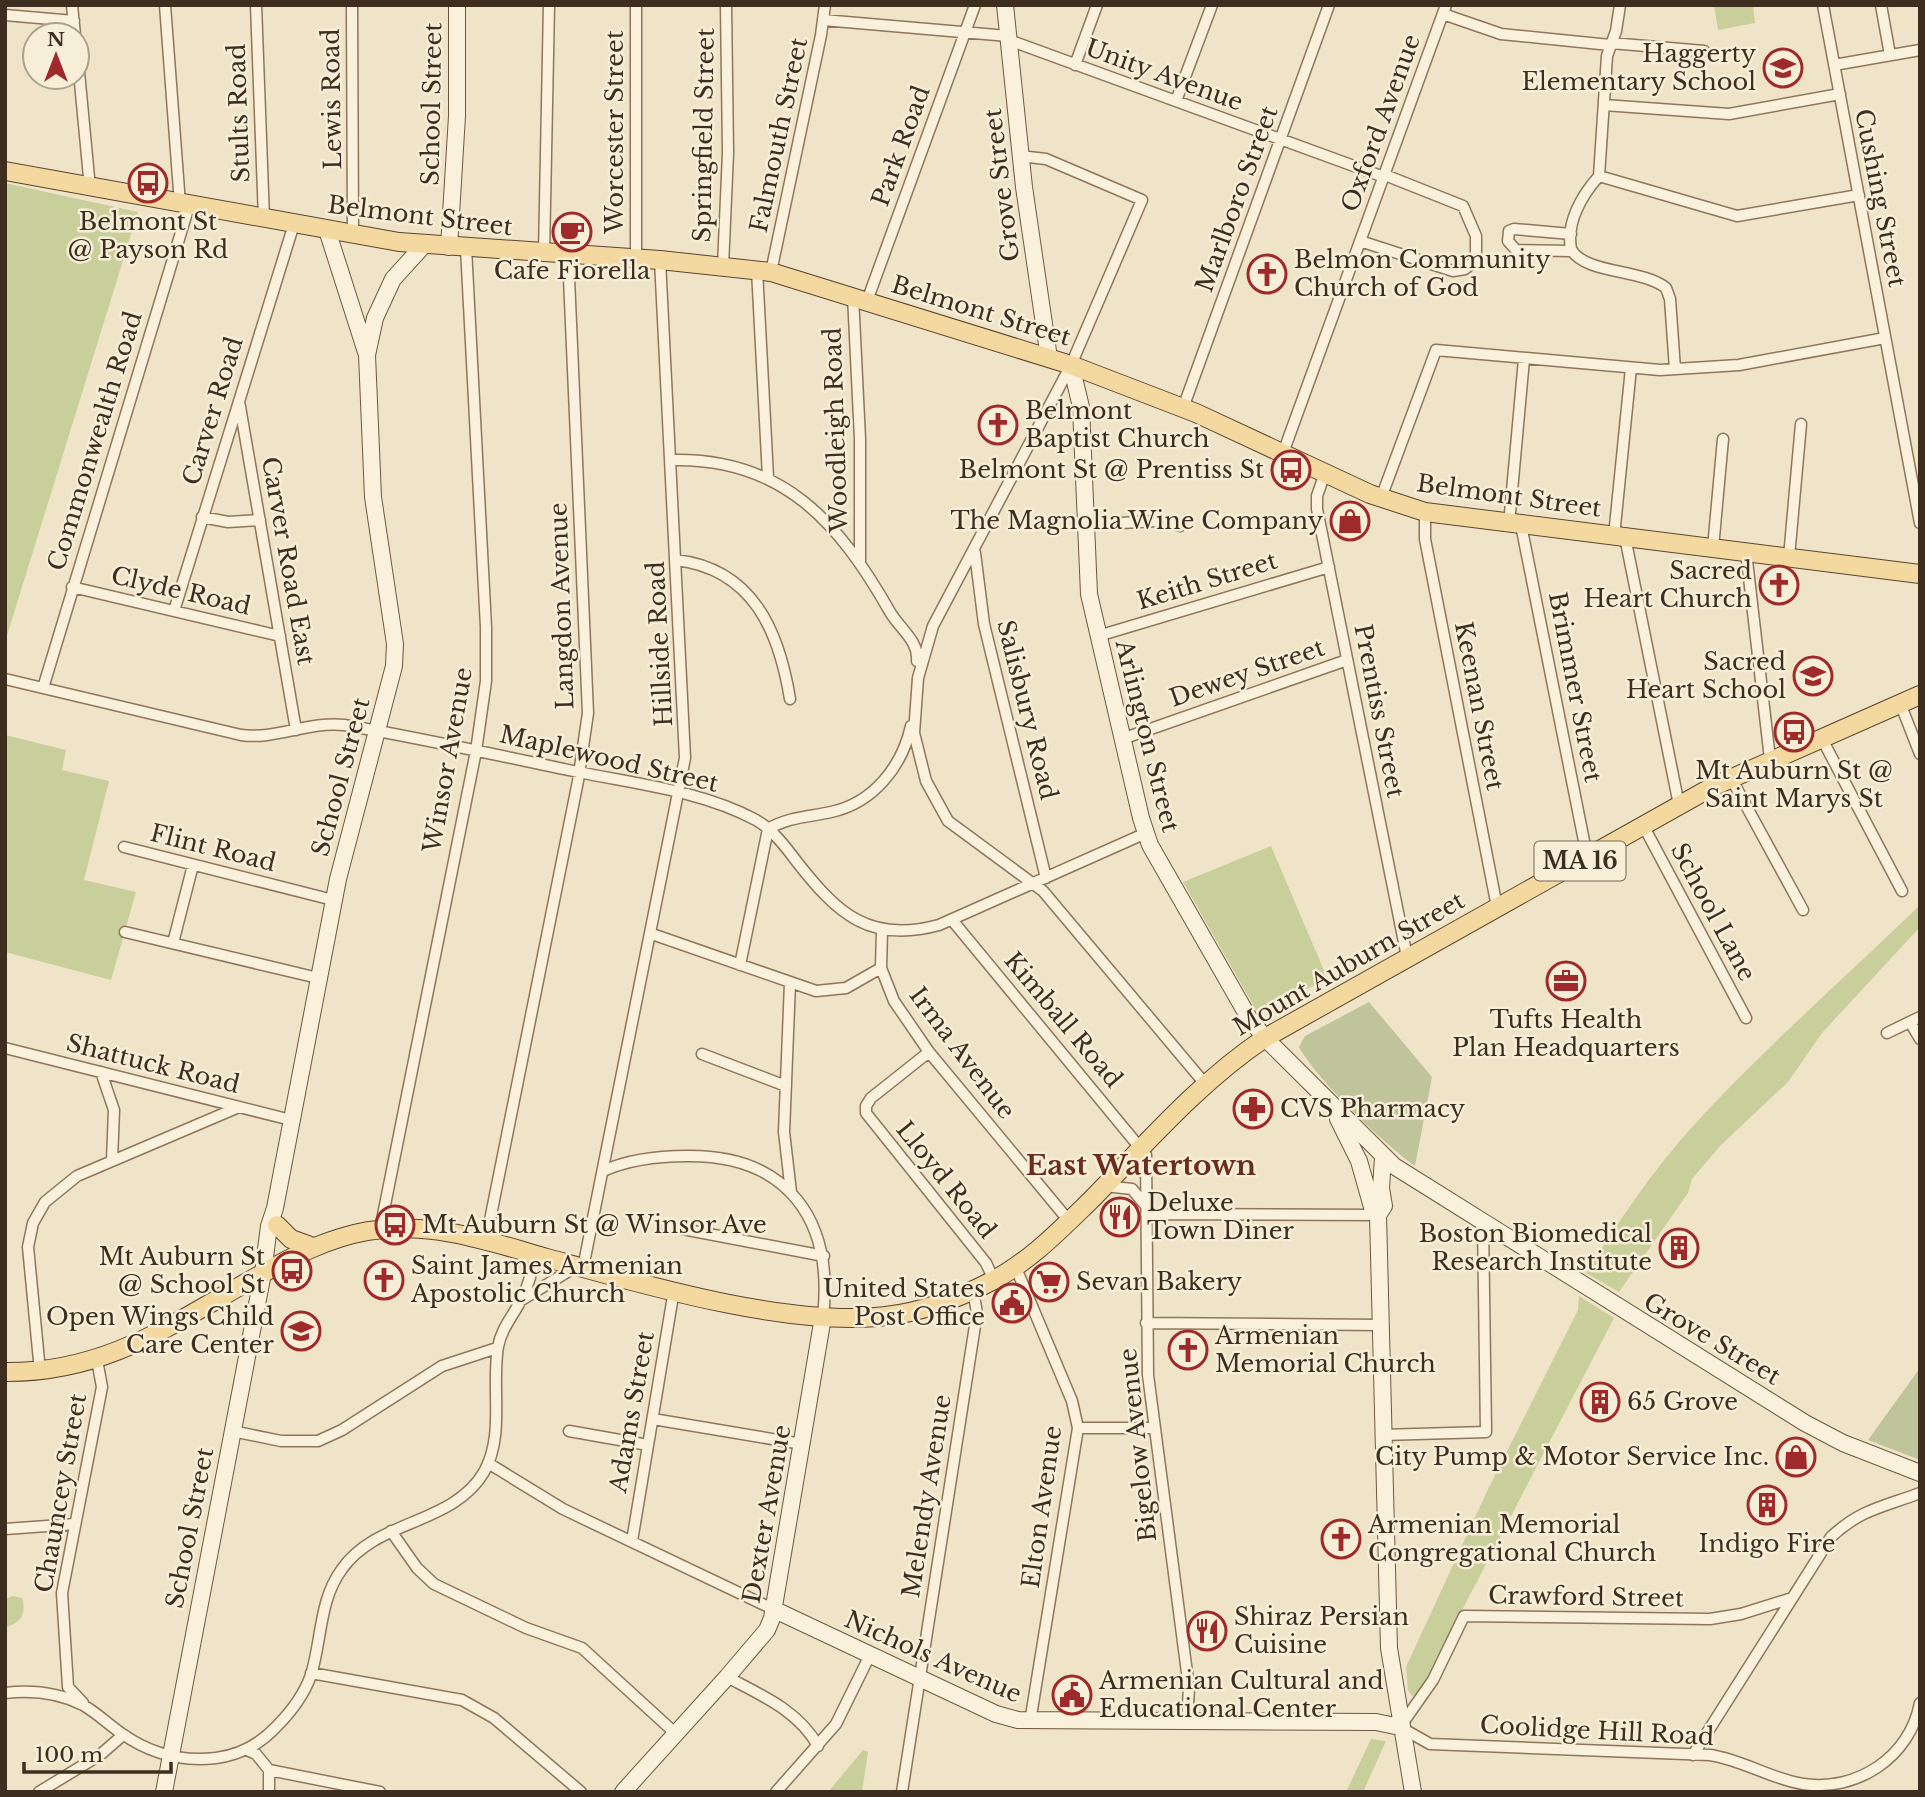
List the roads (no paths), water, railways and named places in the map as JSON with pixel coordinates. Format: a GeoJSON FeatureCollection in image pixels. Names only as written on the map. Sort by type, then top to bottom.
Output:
{"type":"FeatureCollection","features":[{"type":"Feature","properties":{"kind":"main road","name":"Belmont Street"},"geometry":{"type":"LineString","coordinates":[[5,171],[184,205],[424,245],[660,260],[764,271],[1071,365],[1183,408],[1381,498],[1425,513],[1920,574]]}},
{"type":"Feature","properties":{"kind":"main road","name":"Mount Auburn Street"},"geometry":{"type":"LineString","coordinates":[[5,1372],[40,1371],[97,1360],[139,1341],[313,1247],[380,1230],[430,1229],[485,1240],[674,1290],[824,1317],[859,1318],[902,1314],[930,1307],[973,1290],[1016,1268],[1069,1221],[1206,1085],[1265,1038],[1679,805],[1770,759],[1920,695]]}},
{"type":"Feature","properties":{"kind":"main road"},"geometry":{"type":"LineString","coordinates":[[276,1217],[291,1239],[313,1247]]}},
{"type":"Feature","properties":{"kind":"street"},"geometry":{"type":"LineString","coordinates":[[5,15],[74,21],[72,5]]}},
{"type":"Feature","properties":{"kind":"street"},"geometry":{"type":"LineString","coordinates":[[165,5],[184,205]]}},
{"type":"Feature","properties":{"kind":"street","name":"Stults Road"},"geometry":{"type":"LineString","coordinates":[[256,5],[264,219]]}},
{"type":"Feature","properties":{"kind":"street","name":"Lewis Road"},"geometry":{"type":"LineString","coordinates":[[352,5],[354,234]]}},
{"type":"Feature","properties":{"kind":"street","name":"School Street"},"geometry":{"type":"LineString","coordinates":[[457,5],[457,247]]}},
{"type":"Feature","properties":{"kind":"street"},"geometry":{"type":"LineString","coordinates":[[544,253],[549,5]]}},
{"type":"Feature","properties":{"kind":"street","name":"Worcester Street"},"geometry":{"type":"LineString","coordinates":[[636,5],[636,259]]}},
{"type":"Feature","properties":{"kind":"street","name":"Springfield Street"},"geometry":{"type":"LineString","coordinates":[[723,266],[728,153],[726,5]]}},
{"type":"Feature","properties":{"kind":"street","name":"Falmouth Street"},"geometry":{"type":"LineString","coordinates":[[768,477],[764,271],[825,5]]}},
{"type":"Feature","properties":{"kind":"street","name":"Park Road"},"geometry":{"type":"LineString","coordinates":[[860,299],[975,5]]}},
{"type":"Feature","properties":{"kind":"street","name":"Grove Street"},"geometry":{"type":"LineString","coordinates":[[1005,5],[1020,156],[1049,358]]}},
{"type":"Feature","properties":{"kind":"street"},"geometry":{"type":"LineString","coordinates":[[1075,65],[1097,5]]}},
{"type":"Feature","properties":{"kind":"street"},"geometry":{"type":"LineString","coordinates":[[1176,101],[1212,5]]}},
{"type":"Feature","properties":{"kind":"street","name":"Marlboro Street"},"geometry":{"type":"LineString","coordinates":[[1183,408],[1329,5]]}},
{"type":"Feature","properties":{"kind":"street"},"geometry":{"type":"LineString","coordinates":[[1572,251],[1571,234],[1581,198],[1599,176],[1611,44],[1620,5]]}},
{"type":"Feature","properties":{"kind":"street","name":"Cushing Street"},"geometry":{"type":"LineString","coordinates":[[1823,5],[1920,523]]}},
{"type":"Feature","properties":{"kind":"street"},"geometry":{"type":"LineString","coordinates":[[1881,5],[1890,55]]}},
{"type":"Feature","properties":{"kind":"street"},"geometry":{"type":"LineString","coordinates":[[1445,10],[1505,34],[1704,51]]}},
{"type":"Feature","properties":{"kind":"street","name":"Oxford Avenue"},"geometry":{"type":"LineString","coordinates":[[1283,453],[1445,10]]}},
{"type":"Feature","properties":{"kind":"street","name":"Unity Avenue"},"geometry":{"type":"LineString","coordinates":[[823,20],[1008,38],[1075,65],[1384,176],[1463,206],[1476,236],[1476,260],[1468,268],[1452,271],[1360,241]]}},
{"type":"Feature","properties":{"kind":"street"},"geometry":{"type":"LineString","coordinates":[[1834,65],[1920,50]]}},
{"type":"Feature","properties":{"kind":"street"},"geometry":{"type":"LineString","coordinates":[[81,91],[90,188]]}},
{"type":"Feature","properties":{"kind":"street"},"geometry":{"type":"LineString","coordinates":[[1604,105],[1730,114],[1840,94]]}},
{"type":"Feature","properties":{"kind":"street"},"geometry":{"type":"LineString","coordinates":[[740,965],[768,829],[785,820],[848,807],[872,793],[890,774],[904,749],[927,641],[1071,365],[1142,200],[1046,159],[1020,156]]}},
{"type":"Feature","properties":{"kind":"street"},"geometry":{"type":"LineString","coordinates":[[1599,176],[1737,216],[1858,195]]}},
{"type":"Feature","properties":{"kind":"street","name":"Commonwealth Road"},"geometry":{"type":"LineString","coordinates":[[43,688],[184,205]]}},
{"type":"Feature","properties":{"kind":"street","name":"Carver Road"},"geometry":{"type":"LineString","coordinates":[[174,611],[294,224]]}},
{"type":"Feature","properties":{"kind":"street"},"geometry":{"type":"LineString","coordinates":[[1571,234],[1514,229],[1509,231],[1508,242],[1516,250],[1572,251],[1583,261],[1653,281],[1666,288],[1670,299],[1675,369]]}},
{"type":"Feature","properties":{"kind":"street","name":"School Street"},"geometry":{"type":"LineString","coordinates":[[327,230],[367,355]]}},
{"type":"Feature","properties":{"kind":"street","name":"School Street"},"geometry":{"type":"LineString","coordinates":[[164,1792],[263,1273],[272,1254],[291,1120],[318,978],[334,900],[395,652],[373,497],[367,355],[375,318],[393,279],[424,245]]}},
{"type":"Feature","properties":{"kind":"street","name":"Winsor Avenue"},"geometry":{"type":"LineString","coordinates":[[380,1230],[476,751],[487,646],[457,247]]}},
{"type":"Feature","properties":{"kind":"street","name":"Langdon Avenue"},"geometry":{"type":"LineString","coordinates":[[485,1240],[580,772],[588,713],[589,681],[568,255]]}},
{"type":"Feature","properties":{"kind":"street","name":"Hillside Road"},"geometry":{"type":"LineString","coordinates":[[580,1267],[603,1171],[681,793],[686,741],[660,260]]}},
{"type":"Feature","properties":{"kind":"street","name":"Woodleigh Road"},"geometry":{"type":"LineString","coordinates":[[860,299],[860,562]]}},
{"type":"Feature","properties":{"kind":"street"},"geometry":{"type":"LineString","coordinates":[[1381,498],[1436,350],[1631,368],[1675,369],[1739,365],[1885,338]]}},
{"type":"Feature","properties":{"kind":"street","name":"Brimmer Street"},"geometry":{"type":"LineString","coordinates":[[1524,359],[1515,525],[1587,856]]}},
{"type":"Feature","properties":{"kind":"street","name":"Arlington Street"},"geometry":{"type":"LineString","coordinates":[[1071,365],[1081,407],[1087,576],[1098,636],[1146,833],[1250,1017],[1265,1038],[1383,1157],[1381,1188],[1384,1206],[1378,1215],[1389,1648],[1400,1727],[1413,1792]]}},
{"type":"Feature","properties":{"kind":"street"},"geometry":{"type":"LineString","coordinates":[[1631,368],[1620,536],[1679,805]]}},
{"type":"Feature","properties":{"kind":"street","name":"Carver Road East"},"geometry":{"type":"LineString","coordinates":[[238,399],[296,730]]}},
{"type":"Feature","properties":{"kind":"street"},"geometry":{"type":"LineString","coordinates":[[1789,557],[1801,424]]}},
{"type":"Feature","properties":{"kind":"street"},"geometry":{"type":"LineString","coordinates":[[1713,548],[1723,439]]}},
{"type":"Feature","properties":{"kind":"street"},"geometry":{"type":"LineString","coordinates":[[671,460],[719,462],[768,477],[816,510],[860,562],[897,624],[916,643],[918,653],[914,733],[920,763],[938,808],[959,833],[1043,891],[1206,1085]]}},
{"type":"Feature","properties":{"kind":"street","name":"Prentiss Street"},"geometry":{"type":"LineString","coordinates":[[1325,473],[1316,502],[1407,957]]}},
{"type":"Feature","properties":{"kind":"street","name":"Keenan Street"},"geometry":{"type":"LineString","coordinates":[[1425,513],[1425,539],[1497,907]]}},
{"type":"Feature","properties":{"kind":"street"},"geometry":{"type":"LineString","coordinates":[[202,517],[229,522],[260,520]]}},
{"type":"Feature","properties":{"kind":"street"},"geometry":{"type":"LineString","coordinates":[[1085,525],[1157,521],[1180,526]]}},
{"type":"Feature","properties":{"kind":"street","name":"Salisbury Road"},"geometry":{"type":"LineString","coordinates":[[975,550],[984,624],[1046,878]]}},
{"type":"Feature","properties":{"kind":"street"},"geometry":{"type":"LineString","coordinates":[[1746,552],[1770,759]]}},
{"type":"Feature","properties":{"kind":"street"},"geometry":{"type":"LineString","coordinates":[[676,560],[716,570],[749,596],[776,641],[790,699]]}},
{"type":"Feature","properties":{"kind":"street","name":"Keith Street"},"geometry":{"type":"LineString","coordinates":[[1098,636],[1329,567]]}},
{"type":"Feature","properties":{"kind":"street","name":"Clyde Road"},"geometry":{"type":"LineString","coordinates":[[72,587],[280,636]]}},
{"type":"Feature","properties":{"kind":"street","name":"Dewey Street"},"geometry":{"type":"LineString","coordinates":[[1122,739],[1347,660]]}},
{"type":"Feature","properties":{"kind":"street","name":"Maplewood Street"},"geometry":{"type":"LineString","coordinates":[[5,679],[241,735],[264,736],[331,724],[681,793],[730,808],[768,829],[832,904],[857,921],[882,930],[924,929],[952,920],[1146,833]]}},
{"type":"Feature","properties":{"kind":"street"},"geometry":{"type":"LineString","coordinates":[[1900,703],[1920,754]]}},
{"type":"Feature","properties":{"kind":"street"},"geometry":{"type":"LineString","coordinates":[[1821,737],[1902,891]]}},
{"type":"Feature","properties":{"kind":"street"},"geometry":{"type":"LineString","coordinates":[[1731,778],[1802,910]]}},
{"type":"Feature","properties":{"kind":"street","name":"School Lane"},"geometry":{"type":"LineString","coordinates":[[1643,825],[1746,1018]]}},
{"type":"Feature","properties":{"kind":"street","name":"Flint Road"},"geometry":{"type":"LineString","coordinates":[[124,846],[334,900]]}},
{"type":"Feature","properties":{"kind":"street"},"geometry":{"type":"LineString","coordinates":[[173,943],[193,865]]}},
{"type":"Feature","properties":{"kind":"street","name":"Kimball Road"},"geometry":{"type":"LineString","coordinates":[[952,920],[1142,1148]]}},
{"type":"Feature","properties":{"kind":"street","name":"Irma Avenue"},"geometry":{"type":"LineString","coordinates":[[882,930],[881,968],[894,1001],[929,1052],[1069,1221]]}},
{"type":"Feature","properties":{"kind":"street"},"geometry":{"type":"LineString","coordinates":[[125,932],[318,978]]}},
{"type":"Feature","properties":{"kind":"street"},"geometry":{"type":"LineString","coordinates":[[652,934],[816,991],[836,991],[881,968]]}},
{"type":"Feature","properties":{"kind":"street"},"geometry":{"type":"LineString","coordinates":[[790,983],[785,1150],[791,1192]]}},
{"type":"Feature","properties":{"kind":"street"},"geometry":{"type":"LineString","coordinates":[[1887,1033],[1915,1020],[1920,1039]]}},
{"type":"Feature","properties":{"kind":"street","name":"Shattuck Road"},"geometry":{"type":"LineString","coordinates":[[5,1048],[291,1120]]}},
{"type":"Feature","properties":{"kind":"street","name":"Lloyd Road"},"geometry":{"type":"LineString","coordinates":[[929,1052],[871,1098],[866,1107],[870,1119],[986,1263],[994,1280]]}},
{"type":"Feature","properties":{"kind":"street"},"geometry":{"type":"LineString","coordinates":[[702,1055],[786,1086]]}},
{"type":"Feature","properties":{"kind":"street"},"geometry":{"type":"LineString","coordinates":[[101,1072],[114,1110],[112,1160]]}},
{"type":"Feature","properties":{"kind":"street","name":"Arlington Street"},"geometry":{"type":"LineString","coordinates":[[1330,1105],[1366,1180],[1372,1207],[1378,1215]]}},
{"type":"Feature","properties":{"kind":"street"},"geometry":{"type":"LineString","coordinates":[[40,1371],[28,1261],[33,1223],[45,1202],[65,1183],[112,1160],[239,1107]]}},
{"type":"Feature","properties":{"kind":"street","name":"Bigelow Avenue"},"geometry":{"type":"LineString","coordinates":[[1142,1148],[1147,1164],[1146,1323],[1154,1428],[1188,1677],[1187,1720]]}},
{"type":"Feature","properties":{"kind":"street"},"geometry":{"type":"LineString","coordinates":[[603,1171],[645,1158],[711,1156],[755,1167],[791,1192],[812,1225],[824,1256],[827,1284],[824,1317]]}},
{"type":"Feature","properties":{"kind":"street"},"geometry":{"type":"LineString","coordinates":[[1366,1180],[1366,1173],[1371,1165],[1383,1157]]}},
{"type":"Feature","properties":{"kind":"street","name":"Grove Street"},"geometry":{"type":"LineString","coordinates":[[1383,1157],[1616,1307],[1805,1423],[1852,1447],[1920,1473]]}},
{"type":"Feature","properties":{"kind":"street"},"geometry":{"type":"LineString","coordinates":[[1384,1197],[1396,1182],[1417,1180]]}},
{"type":"Feature","properties":{"kind":"street"},"geometry":{"type":"LineString","coordinates":[[1103,1187],[1128,1187],[1139,1195],[1146,1210],[1378,1215]]}},
{"type":"Feature","properties":{"kind":"street"},"geometry":{"type":"LineString","coordinates":[[1382,1435],[1486,1432],[1483,1222]]}},
{"type":"Feature","properties":{"kind":"street"},"geometry":{"type":"LineString","coordinates":[[667,1226],[824,1256]]}},
{"type":"Feature","properties":{"kind":"street"},"geometry":{"type":"LineString","coordinates":[[5,1693],[46,1693],[70,1700],[90,1709],[123,1735],[170,1756],[207,1759],[247,1750],[271,1733],[291,1711],[311,1673],[324,1609],[334,1582],[351,1558],[391,1531],[457,1501],[475,1484],[488,1463],[495,1429],[497,1348],[505,1326],[520,1301],[536,1255]]}},
{"type":"Feature","properties":{"kind":"street"},"geometry":{"type":"LineString","coordinates":[[520,1301],[580,1267]]}},
{"type":"Feature","properties":{"kind":"street","name":"Elton Avenue"},"geometry":{"type":"LineString","coordinates":[[1016,1268],[1072,1401],[1078,1428],[1030,1722]]}},
{"type":"Feature","properties":{"kind":"street","name":"Adams Street"},"geometry":{"type":"LineString","coordinates":[[632,1541],[674,1290]]}},
{"type":"Feature","properties":{"kind":"street","name":"Melendy Avenue"},"geometry":{"type":"LineString","coordinates":[[902,1792],[977,1313],[973,1290]]}},
{"type":"Feature","properties":{"kind":"street","name":"Dexter Avenue"},"geometry":{"type":"LineString","coordinates":[[623,1792],[767,1630],[775,1610],[824,1317]]}},
{"type":"Feature","properties":{"kind":"street"},"geometry":{"type":"LineString","coordinates":[[1146,1323],[1380,1325]]}},
{"type":"Feature","properties":{"kind":"street"},"geometry":{"type":"LineString","coordinates":[[232,1431],[281,1441],[318,1441],[342,1430],[442,1366],[497,1348]]}},
{"type":"Feature","properties":{"kind":"street","name":"Chauncey Street"},"geometry":{"type":"LineString","coordinates":[[90,1709],[68,1687],[62,1628],[62,1593],[102,1387],[97,1360]]}},
{"type":"Feature","properties":{"kind":"street"},"geometry":{"type":"LineString","coordinates":[[653,1419],[802,1444]]}},
{"type":"Feature","properties":{"kind":"street"},"geometry":{"type":"LineString","coordinates":[[1078,1428],[1154,1428]]}},
{"type":"Feature","properties":{"kind":"street"},"geometry":{"type":"LineString","coordinates":[[569,1431],[648,1445]]}},
{"type":"Feature","properties":{"kind":"street","name":"Nichols Avenue"},"geometry":{"type":"LineString","coordinates":[[488,1463],[546,1500],[996,1714],[1030,1722],[1376,1722],[1400,1727]]}},
{"type":"Feature","properties":{"kind":"street"},"geometry":{"type":"LineString","coordinates":[[1693,1755],[1789,1599],[1831,1537],[1848,1521],[1865,1511],[1920,1493]]}},
{"type":"Feature","properties":{"kind":"street"},"geometry":{"type":"LineString","coordinates":[[5,1530],[75,1524]]}},
{"type":"Feature","properties":{"kind":"street"},"geometry":{"type":"LineString","coordinates":[[391,1531],[412,1563],[435,1584],[526,1628],[582,1648],[675,1733]]}},
{"type":"Feature","properties":{"kind":"street","name":"Crawford Street"},"geometry":{"type":"LineString","coordinates":[[1400,1727],[1433,1680],[1464,1616],[1710,1619],[1741,1614],[1789,1599]]}},
{"type":"Feature","properties":{"kind":"street"},"geometry":{"type":"LineString","coordinates":[[776,1792],[841,1716],[870,1655]]}},
{"type":"Feature","properties":{"kind":"street"},"geometry":{"type":"LineString","coordinates":[[311,1673],[462,1700],[494,1718],[581,1792]]}},
{"type":"Feature","properties":{"kind":"street"},"geometry":{"type":"LineString","coordinates":[[727,1677],[793,1715],[808,1730],[818,1746]]}},
{"type":"Feature","properties":{"kind":"street","name":"Coolidge Hill Road"},"geometry":{"type":"LineString","coordinates":[[1400,1727],[1430,1744],[1693,1755],[1734,1759],[1803,1784],[1840,1783],[1865,1775],[1896,1752],[1911,1731],[1920,1703]]}},
{"type":"Feature","properties":{"kind":"street"},"geometry":{"type":"LineString","coordinates":[[39,1792],[100,1755],[123,1735]]}},
{"type":"Feature","properties":{"kind":"street"},"geometry":{"type":"LineString","coordinates":[[247,1750],[256,1754],[269,1770],[269,1792]]}},
{"type":"Feature","properties":{"kind":"street"},"geometry":{"type":"LineString","coordinates":[[269,1770],[380,1792]]}},
{"type":"Feature","properties":{"kind":"place","name":"Haggerty Elementary School"},"geometry":{"type":"Point","coordinates":[1783,68]}},
{"type":"Feature","properties":{"kind":"place","name":"Belmont St @ Payson Rd"},"geometry":{"type":"Point","coordinates":[148,183]}},
{"type":"Feature","properties":{"kind":"place","name":"Cafe Fiorella"},"geometry":{"type":"Point","coordinates":[572,232]}},
{"type":"Feature","properties":{"kind":"place","name":"Belmon Community Church of God"},"geometry":{"type":"Point","coordinates":[1267,274]}},
{"type":"Feature","properties":{"kind":"place","name":"Belmont Baptist Church"},"geometry":{"type":"Point","coordinates":[998,425]}},
{"type":"Feature","properties":{"kind":"place","name":"Belmont St @ Prentiss St"},"geometry":{"type":"Point","coordinates":[1291,470]}},
{"type":"Feature","properties":{"kind":"place","name":"The Magnolia Wine Company"},"geometry":{"type":"Point","coordinates":[1350,521]}},
{"type":"Feature","properties":{"kind":"place","name":"Sacred Heart Church"},"geometry":{"type":"Point","coordinates":[1779,585]}},
{"type":"Feature","properties":{"kind":"place","name":"Sacred Heart School"},"geometry":{"type":"Point","coordinates":[1813,676]}},
{"type":"Feature","properties":{"kind":"place","name":"Mt Auburn St @ Saint Marys St"},"geometry":{"type":"Point","coordinates":[1794,732]}},
{"type":"Feature","properties":{"kind":"place","name":"Tufts Health Plan Headquarters"},"geometry":{"type":"Point","coordinates":[1566,981]}},
{"type":"Feature","properties":{"kind":"place","name":"CVS Pharmacy"},"geometry":{"type":"Point","coordinates":[1253,1109]}},
{"type":"Feature","properties":{"kind":"place","name":"Deluxe Town Diner"},"geometry":{"type":"Point","coordinates":[1120,1217]}},
{"type":"Feature","properties":{"kind":"place","name":"Mt Auburn St @ Winsor Ave"},"geometry":{"type":"Point","coordinates":[395,1225]}},
{"type":"Feature","properties":{"kind":"place","name":"Boston Biomedical Research Institute"},"geometry":{"type":"Point","coordinates":[1679,1248]}},
{"type":"Feature","properties":{"kind":"place","name":"Mt Auburn St @ School St"},"geometry":{"type":"Point","coordinates":[292,1271]}},
{"type":"Feature","properties":{"kind":"place","name":"Saint James Armenian Apostolic Church"},"geometry":{"type":"Point","coordinates":[384,1280]}},
{"type":"Feature","properties":{"kind":"place","name":"Sevan Bakery"},"geometry":{"type":"Point","coordinates":[1049,1282]}},
{"type":"Feature","properties":{"kind":"place","name":"United States Post Office"},"geometry":{"type":"Point","coordinates":[1012,1303]}},
{"type":"Feature","properties":{"kind":"place","name":"Open Wings Child Care Center"},"geometry":{"type":"Point","coordinates":[301,1331]}},
{"type":"Feature","properties":{"kind":"place","name":"Armenian Memorial Church"},"geometry":{"type":"Point","coordinates":[1188,1350]}},
{"type":"Feature","properties":{"kind":"place","name":"65 Grove"},"geometry":{"type":"Point","coordinates":[1600,1402]}},
{"type":"Feature","properties":{"kind":"place","name":"City Pump & Motor Service Inc."},"geometry":{"type":"Point","coordinates":[1796,1457]}},
{"type":"Feature","properties":{"kind":"place","name":"Indigo Fire"},"geometry":{"type":"Point","coordinates":[1767,1505]}},
{"type":"Feature","properties":{"kind":"place","name":"Armenian Memorial Congregational Church"},"geometry":{"type":"Point","coordinates":[1341,1539]}},
{"type":"Feature","properties":{"kind":"place","name":"Shiraz Persian Cuisine"},"geometry":{"type":"Point","coordinates":[1207,1631]}},
{"type":"Feature","properties":{"kind":"place","name":"Armenian Cultural and Educational Center"},"geometry":{"type":"Point","coordinates":[1072,1695]}},
{"type":"Feature","properties":{"kind":"district","name":"East Watertown"},"geometry":{"type":"Point","coordinates":[1141,1165]}}]}
